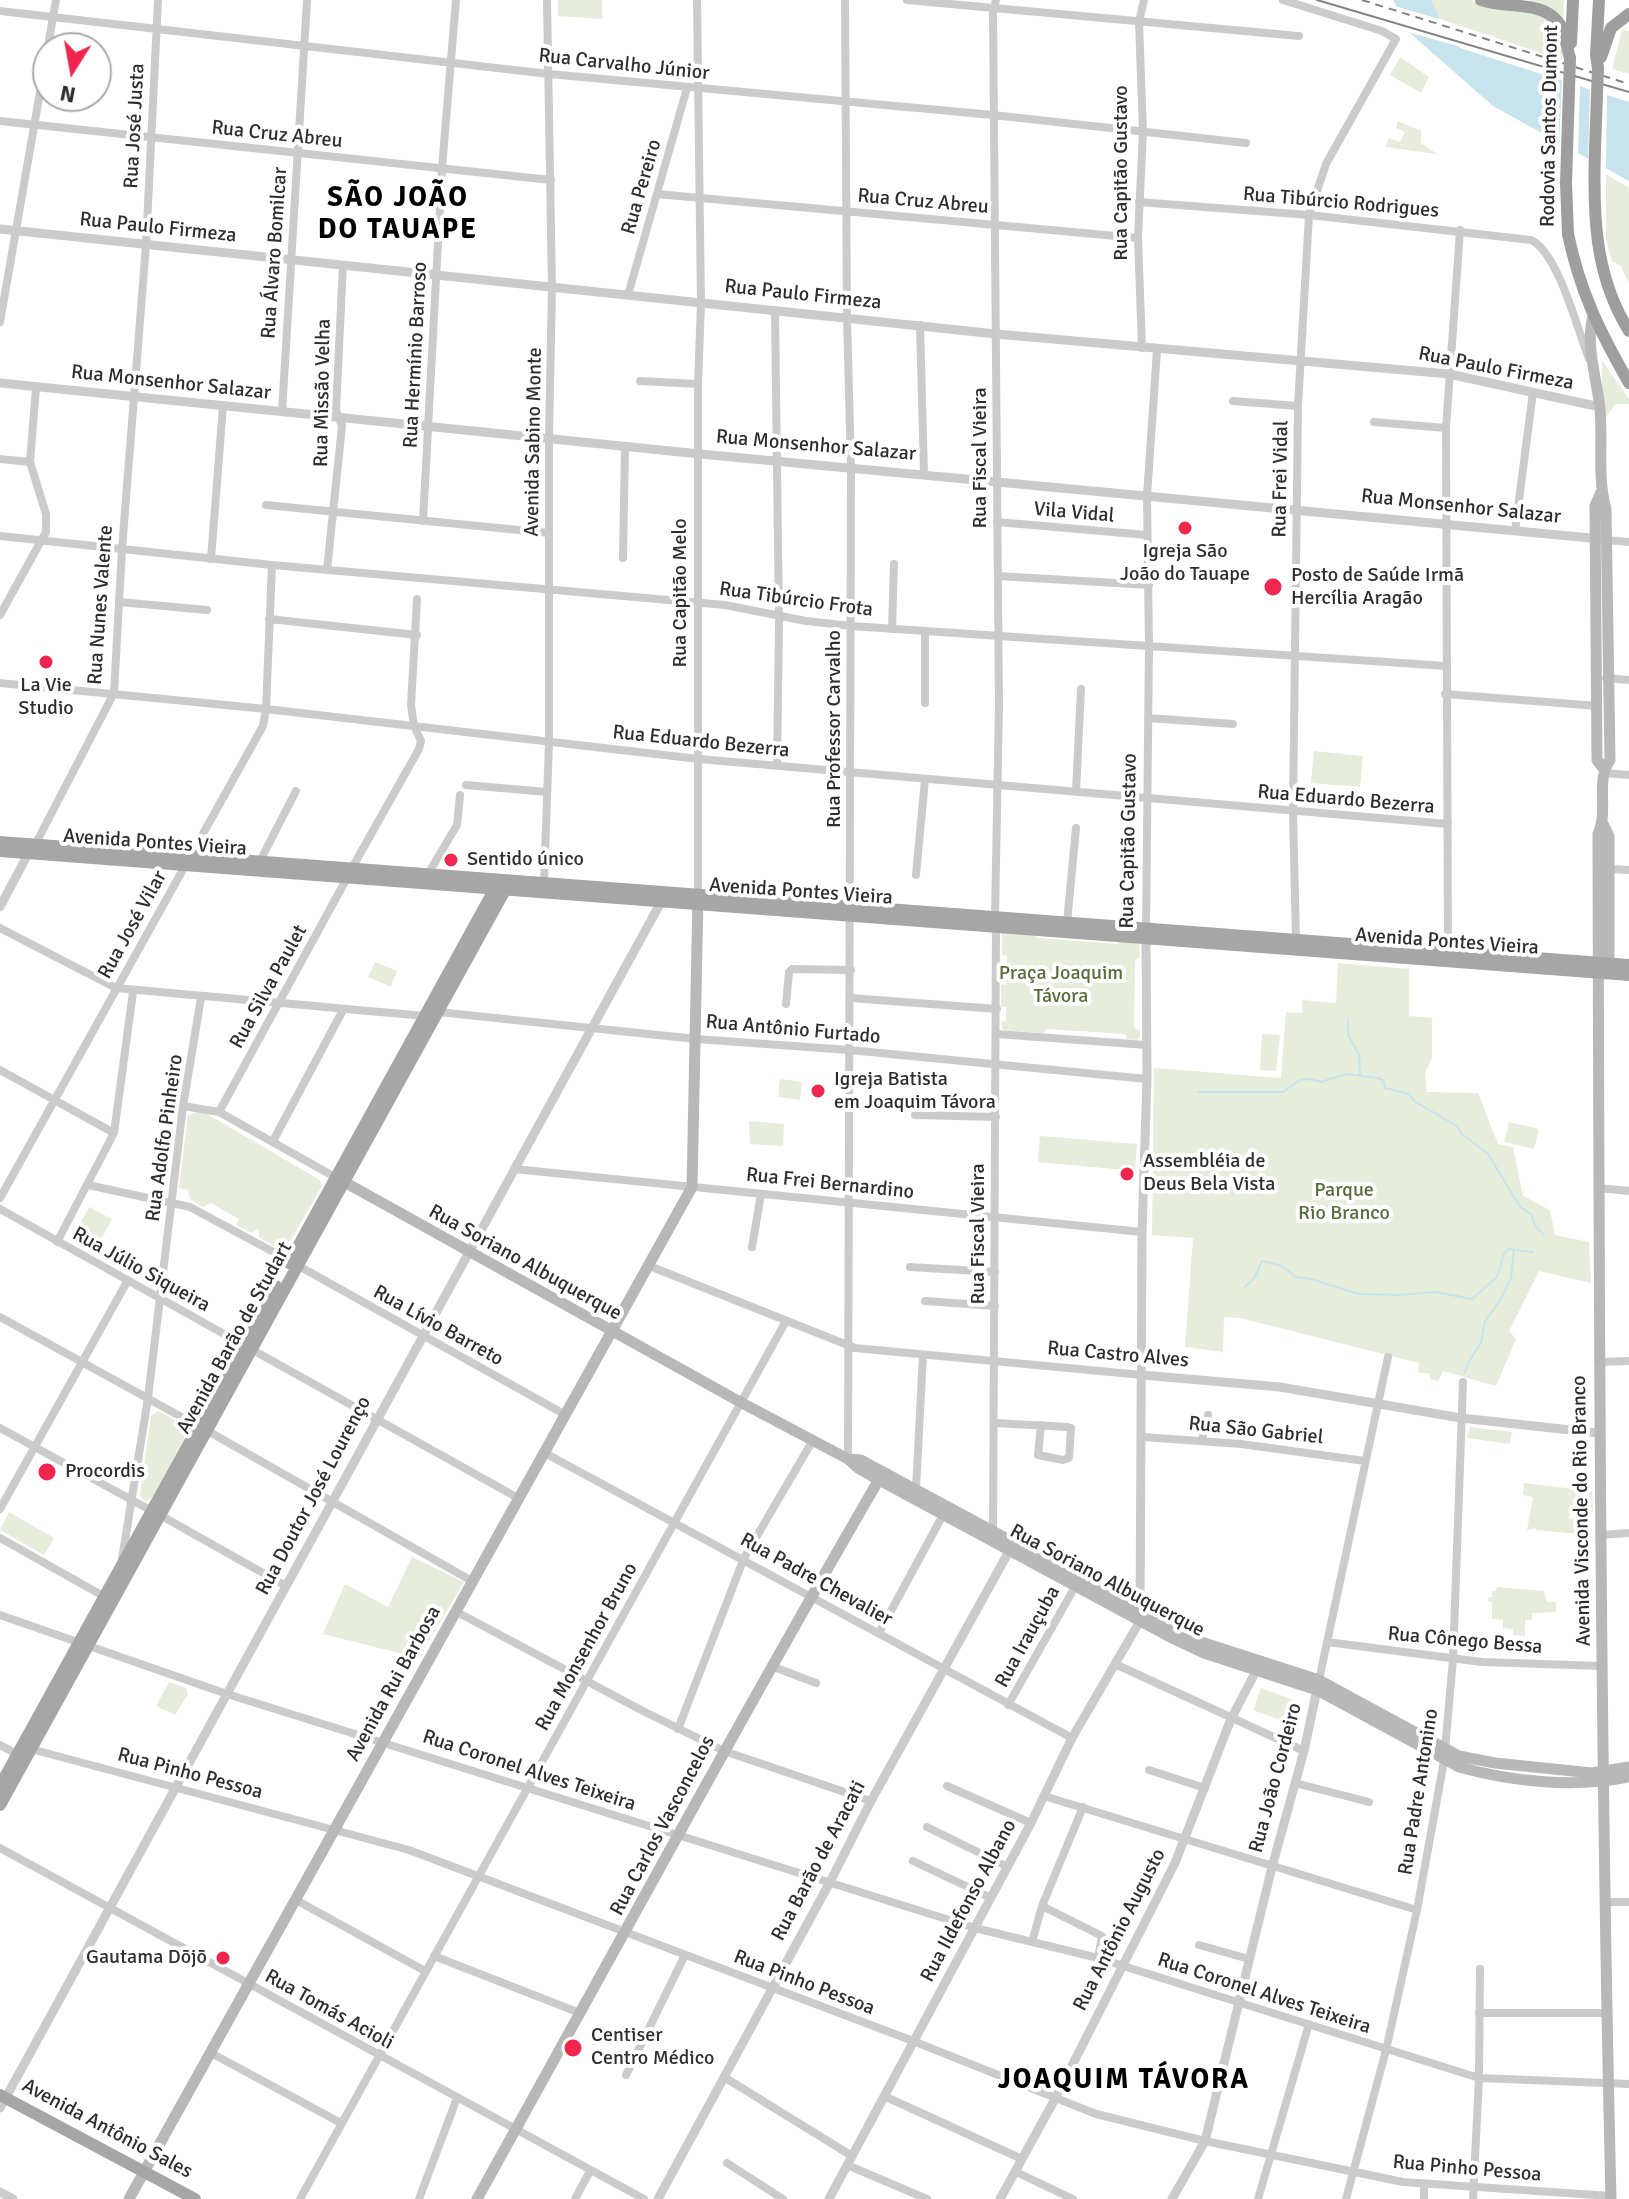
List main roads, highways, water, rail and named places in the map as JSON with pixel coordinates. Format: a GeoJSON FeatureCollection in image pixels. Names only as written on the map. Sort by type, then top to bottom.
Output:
{"type":"FeatureCollection","features":[{"type":"Feature","properties":{"kind":"highway"},"geometry":{"type":"LineString","coordinates":[[1481,0],[1495,5],[1529,7],[1549,14],[1559,22],[1570,58]]}},
{"type":"Feature","properties":{"kind":"highway","name":"Rodovia Santos Dumont"},"geometry":{"type":"LineString","coordinates":[[1573,0],[1566,183],[1568,234],[1576,273],[1593,316],[1629,383]]}},
{"type":"Feature","properties":{"kind":"highway"},"geometry":{"type":"LineString","coordinates":[[1599,0],[1594,179],[1596,234],[1601,265],[1629,331]]}},
{"type":"Feature","properties":{"kind":"highway"},"geometry":{"type":"LineString","coordinates":[[1598,68],[1611,28],[1629,14]]}},
{"type":"Feature","properties":{"kind":"main road","name":"Avenida Visconde do Rio Branco"},"geometry":{"type":"LineString","coordinates":[[1593,316],[1589,332],[1600,407],[1601,492],[1595,506],[1601,539],[1610,679],[1610,760],[1604,771],[1603,824],[1598,834],[1604,968]]}},
{"type":"Feature","properties":{"kind":"main road","name":"Avenida Visconde do Rio Branco"},"geometry":{"type":"LineString","coordinates":[[1601,539],[1597,760],[1604,771]]}},
{"type":"Feature","properties":{"kind":"main road","name":"Avenida Visconde do Rio Branco"},"geometry":{"type":"LineString","coordinates":[[1603,824],[1609,836],[1609,869],[1598,1188],[1598,1433],[1611,2197]]}},
{"type":"Feature","properties":{"kind":"main road","name":"Avenida Pontes Vieira"},"geometry":{"type":"LineString","coordinates":[[0,842],[31,849]]}},
{"type":"Feature","properties":{"kind":"main road","name":"Avenida Pontes Vieira"},"geometry":{"type":"LineString","coordinates":[[0,851],[31,849],[350,873],[661,902],[698,900]]}},
{"type":"Feature","properties":{"kind":"main road","name":"Avenida Pontes Vieira"},"geometry":{"type":"LineString","coordinates":[[187,861],[260,861],[350,873],[428,874],[499,886],[544,883],[698,900],[1604,968]]}},
{"type":"Feature","properties":{"kind":"main road","name":"Avenida Barão de Studart"},"geometry":{"type":"LineString","coordinates":[[340,1179],[438,1012],[499,886]]}},
{"type":"Feature","properties":{"kind":"main road","name":"Avenida Barão de Studart"},"geometry":{"type":"LineString","coordinates":[[0,1805],[84,1644],[340,1179],[424,1016],[499,886]]}},
{"type":"Feature","properties":{"kind":"main road","name":"Rua Capitão Melo"},"geometry":{"type":"LineString","coordinates":[[692,1187],[698,900]]}},
{"type":"Feature","properties":{"kind":"main road","name":"Avenida Pontes Vieira"},"geometry":{"type":"LineString","coordinates":[[996,922],[1067,923],[1146,934],[1296,940],[1604,968]]}},
{"type":"Feature","properties":{"kind":"main road"},"geometry":{"type":"LineString","coordinates":[[1604,968],[1629,965]]}},
{"type":"Feature","properties":{"kind":"main road"},"geometry":{"type":"LineString","coordinates":[[1604,968],[1629,975]]}},
{"type":"Feature","properties":{"kind":"main road","name":"Rua Soriano Albuquerque"},"geometry":{"type":"LineString","coordinates":[[340,1179],[848,1459],[858,1468],[916,1489],[1076,1585],[1256,1671],[1318,1685]]}},
{"type":"Feature","properties":{"kind":"main road","name":"Avenida Rui Barbosa"},"geometry":{"type":"LineString","coordinates":[[129,2199],[692,1187]]}},
{"type":"Feature","properties":{"kind":"main road","name":"Rua Soriano Albuquerque"},"geometry":{"type":"LineString","coordinates":[[881,1476],[943,1515],[993,1535]]}},
{"type":"Feature","properties":{"kind":"main road","name":"Rua Carlos Vasconcelos"},"geometry":{"type":"LineString","coordinates":[[477,2199],[676,1835],[881,1476]]}},
{"type":"Feature","properties":{"kind":"main road","name":"Avenida Barão de Studart"},"geometry":{"type":"LineString","coordinates":[[0,1786],[84,1644],[120,1569],[156,1513]]}},
{"type":"Feature","properties":{"kind":"main road","name":"Rua Soriano Albuquerque"},"geometry":{"type":"LineString","coordinates":[[1012,1546],[1141,1616]]}},
{"type":"Feature","properties":{"kind":"main road","name":"Rua Soriano Albuquerque"},"geometry":{"type":"LineString","coordinates":[[1206,1649],[1318,1685],[1445,1755],[1604,1776]]}},
{"type":"Feature","properties":{"kind":"main road"},"geometry":{"type":"LineString","coordinates":[[1604,1776],[1629,1767]]}},
{"type":"Feature","properties":{"kind":"main road"},"geometry":{"type":"LineString","coordinates":[[1604,1776],[1629,1777]]}},
{"type":"Feature","properties":{"kind":"main road","name":"Avenida Antônio Sales"},"geometry":{"type":"LineString","coordinates":[[2,2100],[195,2199]]}},
{"type":"Feature","properties":{"kind":"water"},"geometry":{"type":"Polygon","coordinates":[[[1393,0],[1431,0],[1460,48],[1629,102],[1629,181],[1493,106],[1410,33],[1393,0]]]}},
{"type":"Feature","properties":{"kind":"waterway"},"geometry":{"type":"LineString","coordinates":[[1348,1018],[1348,1035],[1359,1054],[1360,1076]]}},
{"type":"Feature","properties":{"kind":"waterway"},"geometry":{"type":"LineString","coordinates":[[1198,1092],[1283,1092],[1300,1080],[1321,1082],[1346,1074],[1378,1078],[1384,1081],[1385,1088],[1409,1094],[1414,1101],[1457,1126],[1462,1134],[1488,1154],[1520,1207],[1532,1215],[1535,1226],[1544,1235]]}},
{"type":"Feature","properties":{"kind":"waterway"},"geometry":{"type":"LineString","coordinates":[[1245,1287],[1255,1277],[1262,1261],[1282,1266],[1296,1277],[1359,1294],[1435,1292],[1472,1299],[1497,1277],[1508,1249],[1533,1252]]}},
{"type":"Feature","properties":{"kind":"waterway"},"geometry":{"type":"LineString","coordinates":[[1465,1373],[1481,1343],[1485,1321],[1511,1278],[1514,1250]]}},
{"type":"Feature","properties":{"kind":"tram line"},"geometry":{"type":"LineString","coordinates":[[1317,0],[1629,92]]}},
{"type":"Feature","properties":{"kind":"railway"},"geometry":{"type":"LineString","coordinates":[[1362,0],[1629,84]]}},
{"type":"Feature","properties":{"kind":"place","name":"Igreja São João do Tauape"},"geometry":{"type":"Point","coordinates":[1185,528]}},
{"type":"Feature","properties":{"kind":"place","name":"Posto de Saúde Irmã Hercília Aragão"},"geometry":{"type":"Point","coordinates":[1273,587]}},
{"type":"Feature","properties":{"kind":"place","name":"La Vie Studio"},"geometry":{"type":"Point","coordinates":[46,662]}},
{"type":"Feature","properties":{"kind":"place","name":"Sentido único"},"geometry":{"type":"Point","coordinates":[451,860]}},
{"type":"Feature","properties":{"kind":"place","name":"Igreja Batista em Joaquim Távora"},"geometry":{"type":"Point","coordinates":[818,1091]}},
{"type":"Feature","properties":{"kind":"place","name":"Assembléia de Deus Bela Vista"},"geometry":{"type":"Point","coordinates":[1127,1174]}},
{"type":"Feature","properties":{"kind":"place","name":"Procordis"},"geometry":{"type":"Point","coordinates":[47,1472]}},
{"type":"Feature","properties":{"kind":"place","name":"Gautama Dōjō"},"geometry":{"type":"Point","coordinates":[223,1958]}},
{"type":"Feature","properties":{"kind":"place","name":"Centiser Centro Médico"},"geometry":{"type":"Point","coordinates":[573,2048]}},
{"type":"Feature","properties":{"kind":"district","name":"SÃO JOÃO DO TAUAPE"},"geometry":{"type":"Point","coordinates":[398,215]}},
{"type":"Feature","properties":{"kind":"district","name":"JOAQUIM TÁVORA"},"geometry":{"type":"Point","coordinates":[1124,2081]}},
{"type":"Feature","properties":{"kind":"park label","name":"Praça Joaquim Távora"},"geometry":{"type":"Point","coordinates":[1061,986]}},
{"type":"Feature","properties":{"kind":"park label","name":"Parque Rio Branco"},"geometry":{"type":"Point","coordinates":[1344,1202]}}]}
